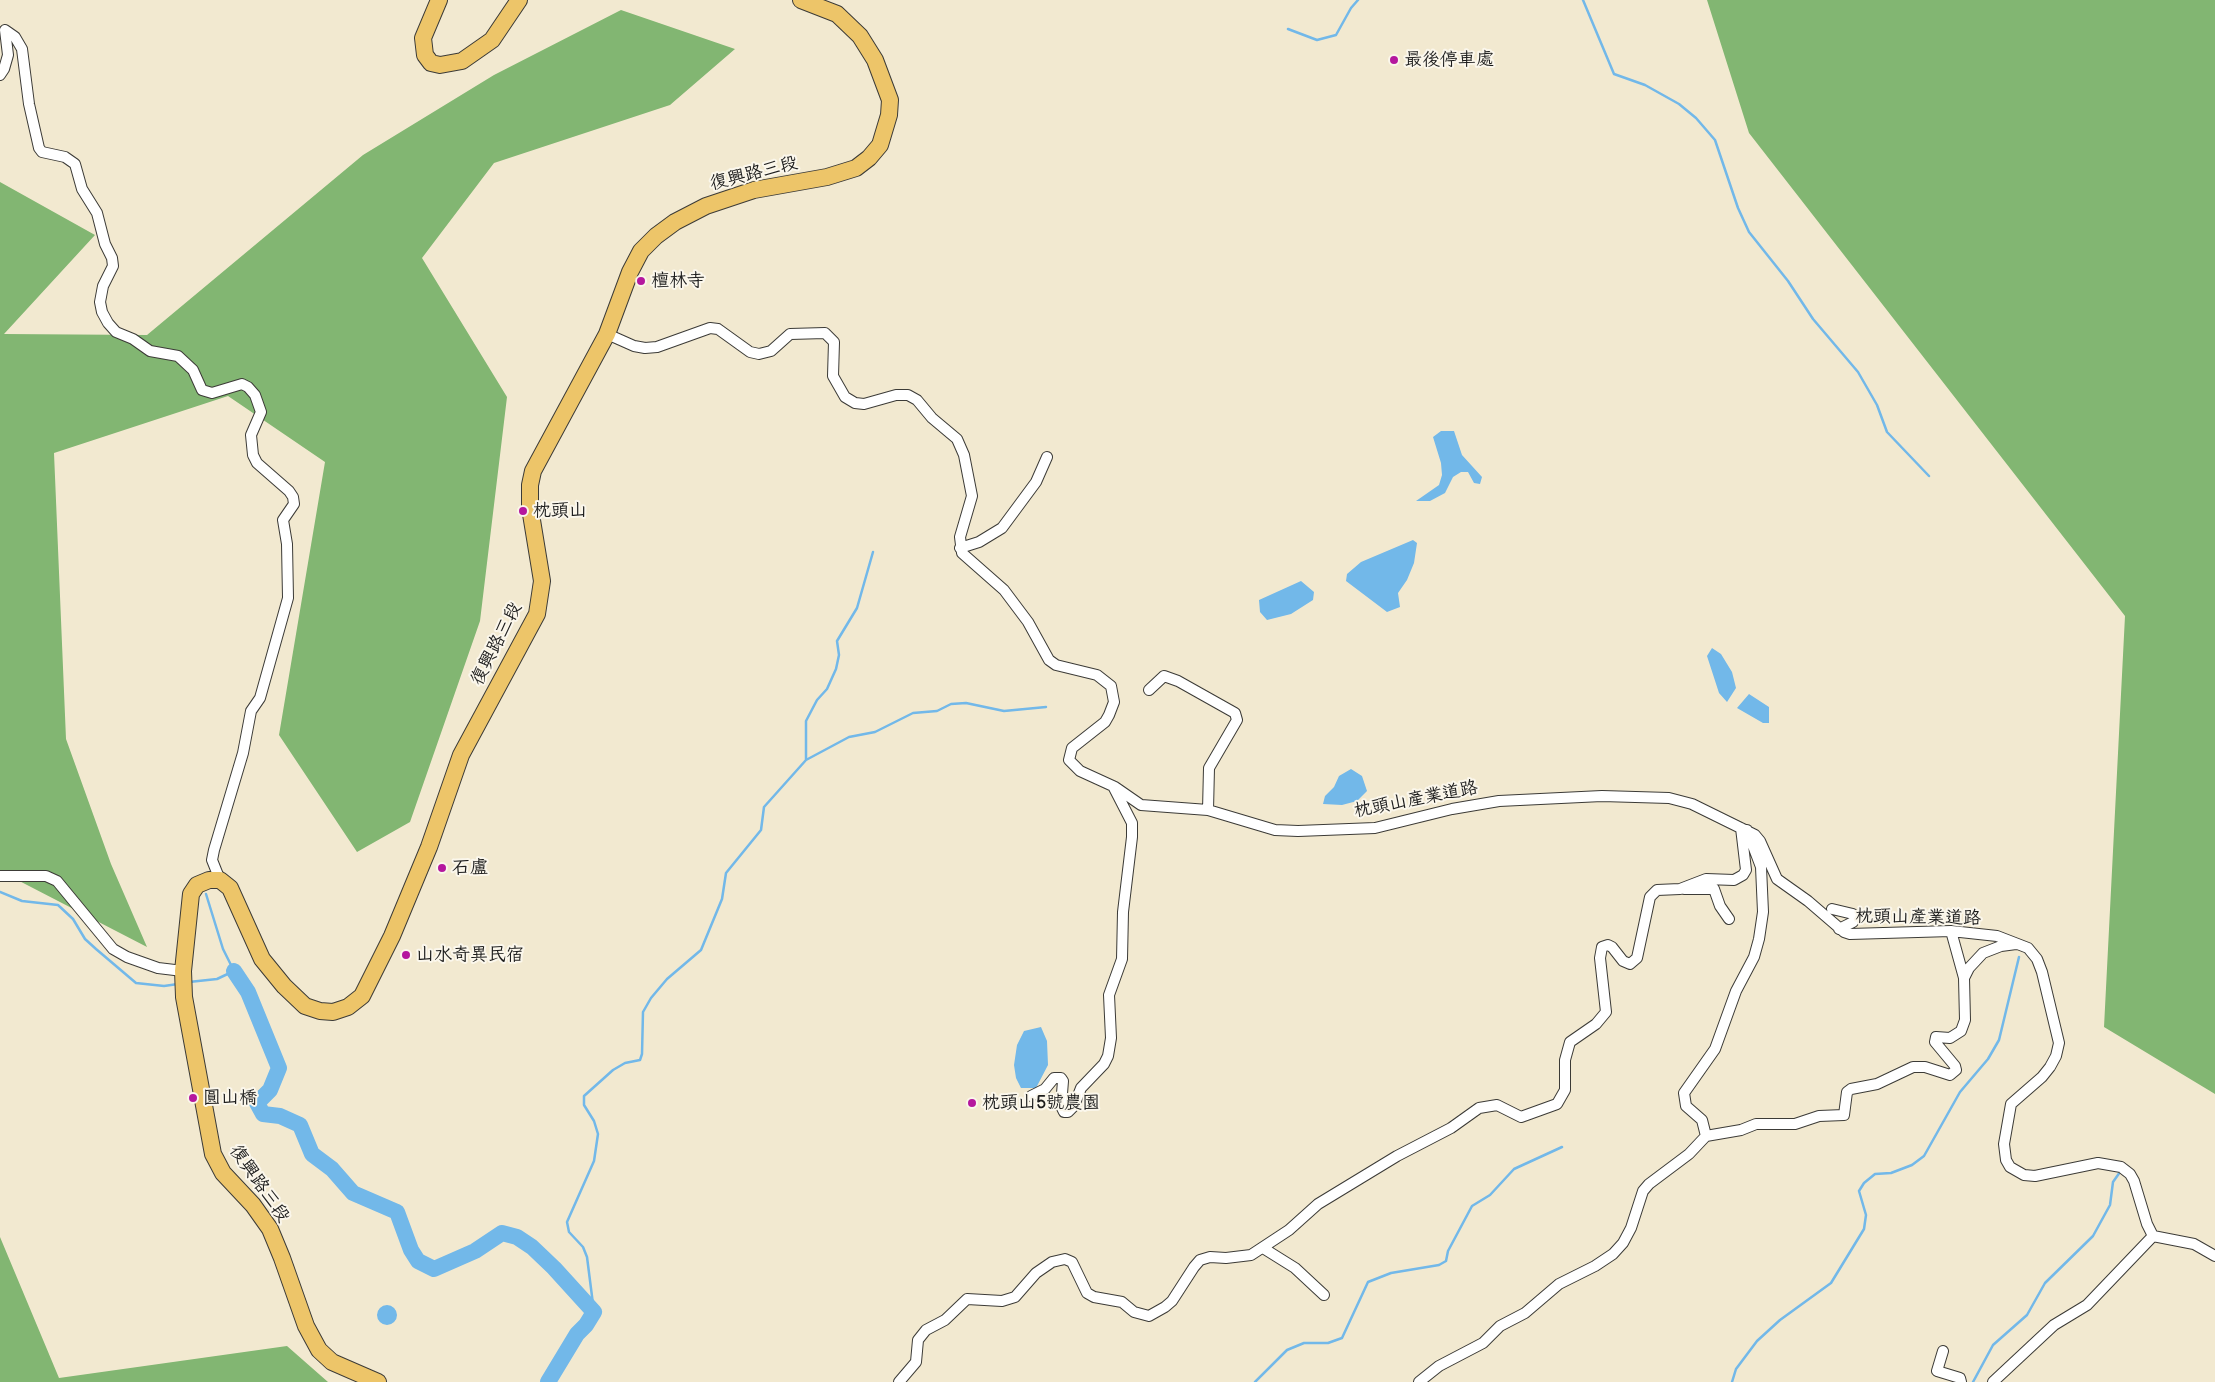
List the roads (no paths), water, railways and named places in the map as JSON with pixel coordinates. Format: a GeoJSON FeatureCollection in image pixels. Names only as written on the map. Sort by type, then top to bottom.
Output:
{"type":"FeatureCollection","features":[{"type":"Feature","properties":{"kind":"main road"},"geometry":{"type":"LineString","coordinates":[[439,0],[423,38],[425,55],[431,63],[440,65],[462,61],[492,40],[519,0]]}},
{"type":"Feature","properties":{"kind":"main road","name":"復興路三段"},"geometry":{"type":"LineString","coordinates":[[220,880],[230,888],[262,959],[284,986],[305,1006],[320,1011],[333,1012],[348,1007],[362,996],[392,936],[429,847],[462,755],[537,614],[542,581],[530,508],[530,485],[533,471],[607,334],[630,272],[641,251],[656,236],[675,222],[706,206],[754,190],[827,177],[856,168],[869,158],[880,144],[889,115],[890,100],[875,60],[860,36],[837,14],[801,0]]}},
{"type":"Feature","properties":{"kind":"main road"},"geometry":{"type":"LineString","coordinates":[[184,974],[191,894],[197,885],[209,880],[220,880]]}},
{"type":"Feature","properties":{"kind":"main road","name":"復興路三段"},"geometry":{"type":"LineString","coordinates":[[184,974],[184,997],[213,1154],[223,1173],[252,1205],[270,1229],[306,1326],[319,1350],[332,1362],[378,1382]]}},
{"type":"Feature","properties":{"kind":"street"},"geometry":{"type":"LineString","coordinates":[[0,75],[8,55],[5,30],[15,37],[22,49],[29,104],[39,148],[42,152],[65,157],[75,164],[82,189],[97,213],[113,266],[103,286],[100,302],[102,312],[108,323],[116,332],[133,339],[150,351],[178,356],[193,370],[202,390],[212,393],[242,384],[248,387],[255,395],[261,412],[251,435],[252,456],[293,497],[294,504],[283,520],[287,544],[288,598],[260,698],[251,711],[243,752],[214,850],[212,860],[220,880]]}},
{"type":"Feature","properties":{"kind":"street"},"geometry":{"type":"LineString","coordinates":[[607,334],[634,346],[645,348],[657,347],[710,328],[718,329],[743,347],[758,354],[771,351],[790,334],[825,333],[834,342],[833,376],[845,397],[855,403],[864,404],[896,395],[908,395],[916,400],[932,418],[958,439],[972,489],[960,537],[960,548],[980,542],[1002,528],[1036,482],[1047,457]]}},
{"type":"Feature","properties":{"kind":"street","name":"枕頭山產業道路"},"geometry":{"type":"LineString","coordinates":[[960,548],[967,560],[1004,590],[1028,622],[1049,660],[1056,665],[1097,675],[1111,686],[1114,702],[1109,715],[1105,722],[1072,748],[1068,754],[1069,760],[1080,771],[1113,786],[1134,801],[1149,807],[1208,810],[1275,830],[1298,831],[1375,828],[1452,809],[1499,801],[1602,796],[1669,798],[1692,804],[1744,829],[1760,841],[1777,879],[1808,901],[1839,929],[1850,934],[1951,931],[1997,936],[2028,948],[2037,959],[2059,1034],[2059,1043],[2056,1056],[2042,1078],[2011,1104],[2004,1144],[2006,1160],[2015,1171],[2035,1176],[2098,1163],[2121,1167],[2130,1174],[2134,1181],[2147,1224],[2154,1236]]}},
{"type":"Feature","properties":{"kind":"street"},"geometry":{"type":"LineString","coordinates":[[1149,690],[1164,676],[1178,680],[1234,713],[1238,720],[1209,768],[1208,810]]}},
{"type":"Feature","properties":{"kind":"street"},"geometry":{"type":"LineString","coordinates":[[1032,1096],[1044,1089],[1054,1078],[1061,1078],[1063,1081],[1061,1106],[1064,1112],[1068,1112],[1074,1106],[1081,1088],[1104,1064],[1108,1056],[1111,1038],[1109,995],[1122,959],[1122,912],[1132,837],[1132,823],[1113,786]]}},
{"type":"Feature","properties":{"kind":"street"},"geometry":{"type":"LineString","coordinates":[[1680,889],[1706,880],[1734,880],[1743,876],[1746,870],[1744,829]]}},
{"type":"Feature","properties":{"kind":"street"},"geometry":{"type":"LineString","coordinates":[[1706,1136],[1702,1120],[1689,1110],[1683,1098],[1690,1084],[1715,1049],[1736,991],[1754,957],[1759,940],[1763,912],[1761,867],[1744,829]]}},
{"type":"Feature","properties":{"kind":"street"},"geometry":{"type":"LineString","coordinates":[[0,876],[46,876],[57,880],[113,949],[127,957],[158,968],[184,974]]}},
{"type":"Feature","properties":{"kind":"street"},"geometry":{"type":"LineString","coordinates":[[899,1382],[916,1362],[918,1340],[926,1330],[945,1320],[967,1299],[1002,1301],[1015,1298],[1036,1273],[1058,1260],[1065,1259],[1072,1262],[1087,1293],[1094,1297],[1122,1302],[1141,1316],[1149,1316],[1165,1308],[1194,1266],[1204,1258],[1250,1255],[1289,1230],[1318,1204],[1397,1156],[1444,1132],[1479,1108],[1497,1105],[1521,1117],[1557,1104],[1565,1090],[1565,1060],[1570,1042],[1596,1024],[1606,1012],[1600,958],[1602,947],[1608,945],[1626,964],[1634,962],[1637,958],[1650,897],[1657,890],[1714,889],[1720,906],[1729,919]]}},
{"type":"Feature","properties":{"kind":"street"},"geometry":{"type":"LineString","coordinates":[[1832,910],[1854,914],[1855,919],[1853,922],[1839,929]]}},
{"type":"Feature","properties":{"kind":"street"},"geometry":{"type":"LineString","coordinates":[[1419,1382],[1438,1366],[1483,1342],[1500,1326],[1524,1313],[1559,1284],[1596,1266],[1613,1254],[1623,1243],[1631,1228],[1644,1192],[1649,1184],[1689,1154],[1706,1136],[1741,1130],[1756,1124],[1795,1124],[1819,1116],[1844,1114],[1847,1092],[1851,1088],[1884,1082],[1913,1067],[1925,1067],[1950,1076],[1956,1070],[1955,1066],[1935,1042],[1936,1037],[1950,1038],[1961,1031],[1965,1020],[1964,978],[1951,931]]}},
{"type":"Feature","properties":{"kind":"street"},"geometry":{"type":"LineString","coordinates":[[1964,978],[1968,968],[1983,953],[2002,946],[2019,944]]}},
{"type":"Feature","properties":{"kind":"street"},"geometry":{"type":"LineString","coordinates":[[1993,1382],[2054,1324],[2087,1306],[2154,1236],[2194,1244],[2215,1256]]}},
{"type":"Feature","properties":{"kind":"street"},"geometry":{"type":"LineString","coordinates":[[1262,1248],[1295,1268],[1324,1295]]}},
{"type":"Feature","properties":{"kind":"street"},"geometry":{"type":"LineString","coordinates":[[1943,1350],[1937,1370],[1960,1378],[1961,1382]]}},
{"type":"Feature","properties":{"kind":"water"},"geometry":{"type":"Polygon","coordinates":[[[1441,431],[1454,431],[1462,455],[1482,477],[1480,484],[1474,483],[1468,472],[1461,472],[1453,477],[1445,493],[1430,501],[1416,501],[1439,485],[1442,475],[1441,463],[1433,437],[1441,431]]]}},
{"type":"Feature","properties":{"kind":"water"},"geometry":{"type":"Polygon","coordinates":[[[1413,540],[1417,543],[1414,563],[1407,580],[1398,593],[1400,607],[1387,612],[1346,581],[1347,574],[1361,562],[1413,540]]]}},
{"type":"Feature","properties":{"kind":"water"},"geometry":{"type":"Polygon","coordinates":[[[1301,581],[1314,592],[1313,600],[1291,614],[1267,620],[1260,612],[1259,600],[1301,581]]]}},
{"type":"Feature","properties":{"kind":"water"},"geometry":{"type":"Polygon","coordinates":[[[1712,648],[1721,654],[1732,672],[1736,688],[1727,702],[1719,693],[1707,656],[1712,648]]]}},
{"type":"Feature","properties":{"kind":"water"},"geometry":{"type":"Polygon","coordinates":[[[1749,694],[1769,707],[1769,723],[1763,723],[1737,708],[1749,694]]]}},
{"type":"Feature","properties":{"kind":"water"},"geometry":{"type":"Polygon","coordinates":[[[1351,769],[1362,776],[1367,791],[1357,801],[1342,805],[1323,804],[1325,796],[1334,787],[1339,776],[1351,769]]]}},
{"type":"Feature","properties":{"kind":"water"},"geometry":{"type":"Polygon","coordinates":[[[1041,1027],[1047,1041],[1048,1065],[1036,1088],[1021,1088],[1016,1078],[1014,1065],[1017,1045],[1024,1031],[1041,1027]]]}},
{"type":"Feature","properties":{"kind":"water"},"geometry":{"type":"Polygon","coordinates":[[[383,1305],[391,1305],[397,1311],[397,1319],[391,1325],[383,1325],[377,1319],[377,1311],[383,1305]]]}},
{"type":"Feature","properties":{"kind":"waterway"},"geometry":{"type":"LineString","coordinates":[[1288,29],[1317,40],[1336,35],[1351,8],[1358,0]]}},
{"type":"Feature","properties":{"kind":"waterway"},"geometry":{"type":"LineString","coordinates":[[1583,0],[1614,74],[1645,85],[1679,104],[1696,118],[1715,140],[1738,208],[1749,232],[1788,281],[1813,319],[1858,372],[1877,405],[1887,432],[1929,476]]}},
{"type":"Feature","properties":{"kind":"waterway"},"geometry":{"type":"LineString","coordinates":[[806,760],[806,721],[817,700],[827,689],[836,669],[839,655],[837,641],[857,608],[873,552]]}},
{"type":"Feature","properties":{"kind":"waterway"},"geometry":{"type":"LineString","coordinates":[[594,1312],[587,1257],[583,1247],[569,1232],[567,1222],[594,1161],[598,1134],[594,1121],[584,1105],[584,1096],[613,1070],[625,1063],[640,1060],[642,1054],[643,1012],[651,998],[667,979],[701,950],[722,899],[726,873],[761,830],[764,807],[806,760],[849,737],[875,732],[913,713],[937,711],[951,704],[966,703],[1004,711],[1046,707]]}},
{"type":"Feature","properties":{"kind":"waterway"},"geometry":{"type":"LineString","coordinates":[[0,892],[22,901],[58,905],[73,919],[85,939],[136,983],[164,986],[178,984]]}},
{"type":"Feature","properties":{"kind":"waterway"},"geometry":{"type":"LineString","coordinates":[[189,982],[217,979],[234,971],[223,949],[206,894]]}},
{"type":"Feature","properties":{"kind":"waterway"},"geometry":{"type":"LineString","coordinates":[[1732,1382],[1736,1369],[1757,1341],[1780,1320],[1831,1283],[1864,1229],[1866,1215],[1859,1191],[1864,1183],[1875,1174],[1891,1173],[1912,1165],[1924,1156],[1960,1092],[1988,1059],[1999,1040],[2019,957]]}},
{"type":"Feature","properties":{"kind":"waterway"},"geometry":{"type":"LineString","coordinates":[[234,971],[248,992],[279,1068],[270,1090],[257,1103],[263,1114],[280,1116],[300,1125],[312,1154],[332,1169],[353,1193],[397,1212],[411,1250],[418,1261],[434,1269],[475,1251],[502,1233],[517,1237],[532,1247],[554,1268],[594,1312],[586,1325],[577,1334],[548,1382]]}},
{"type":"Feature","properties":{"kind":"waterway"},"geometry":{"type":"LineString","coordinates":[[1255,1382],[1287,1350],[1304,1343],[1328,1343],[1342,1338],[1368,1282],[1391,1273],[1439,1265],[1446,1261],[1448,1251],[1472,1206],[1490,1195],[1514,1169],[1562,1147]]}},
{"type":"Feature","properties":{"kind":"waterway"},"geometry":{"type":"LineString","coordinates":[[1973,1382],[1993,1345],[2027,1315],[2045,1283],[2093,1236],[2110,1205],[2113,1182],[2120,1172]]}},
{"type":"Feature","properties":{"kind":"place","name":"最後停車處"},"geometry":{"type":"Point","coordinates":[1394,60]}},
{"type":"Feature","properties":{"kind":"place","name":"檀林寺"},"geometry":{"type":"Point","coordinates":[641,281]}},
{"type":"Feature","properties":{"kind":"place","name":"枕頭山"},"geometry":{"type":"Point","coordinates":[523,511]}},
{"type":"Feature","properties":{"kind":"place","name":"石盧"},"geometry":{"type":"Point","coordinates":[442,868]}},
{"type":"Feature","properties":{"kind":"place","name":"山水奇異民宿"},"geometry":{"type":"Point","coordinates":[406,955]}},
{"type":"Feature","properties":{"kind":"place","name":"圓山橋"},"geometry":{"type":"Point","coordinates":[193,1098]}},
{"type":"Feature","properties":{"kind":"place","name":"枕頭山5號農園"},"geometry":{"type":"Point","coordinates":[972,1103]}}]}
